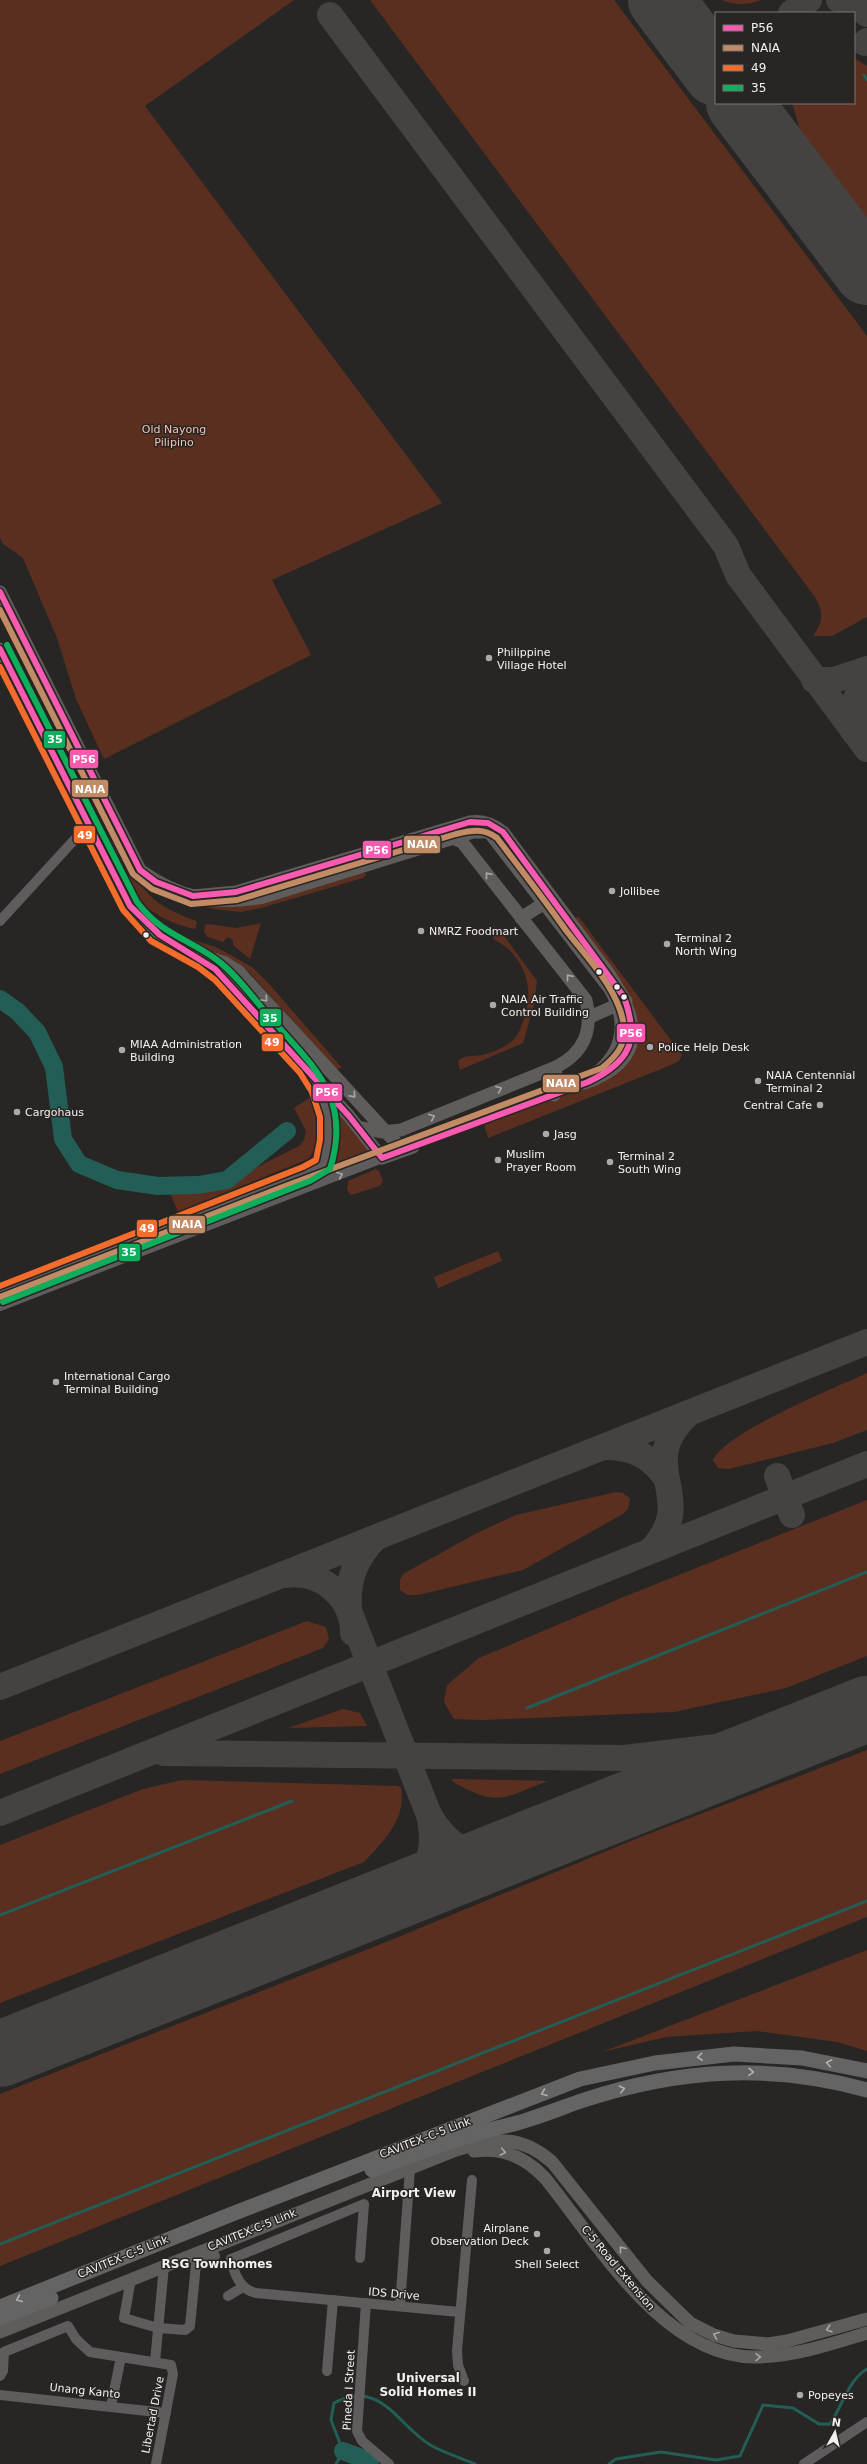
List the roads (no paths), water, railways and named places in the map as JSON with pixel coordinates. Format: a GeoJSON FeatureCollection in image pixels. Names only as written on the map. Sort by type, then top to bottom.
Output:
{"type":"FeatureCollection","features":[{"type":"Feature","properties":{"kind":"highway","name":"CAVITEX–C-5 Link"},"geometry":{"type":"LineString","coordinates":[[0,2307],[232,2214],[580,2079],[655,2063],[734,2054],[802,2058],[867,2071]]}},
{"type":"Feature","properties":{"kind":"highway","name":"CAVITEX–C-5 Link"},"geometry":{"type":"LineString","coordinates":[[0,2318],[236,2222],[407,2156],[531,2119],[611,2092],[673,2078],[727,2072],[794,2075],[867,2090]]}},
{"type":"Feature","properties":{"kind":"main road"},"geometry":{"type":"LineString","coordinates":[[0,592],[140,870],[162,885],[193,896],[215,901],[239,902],[263,897],[473,832],[490,832],[619,1005],[622,1018],[618,1047],[603,1069],[590,1078],[402,1147],[399,1146],[238,971],[216,959],[194,954]]}},
{"type":"Feature","properties":{"kind":"main road"},"geometry":{"type":"LineString","coordinates":[[0,649],[130,906],[143,923],[166,941],[194,954],[215,969],[234,988],[358,1127],[382,1158]]}},
{"type":"Feature","properties":{"kind":"main road"},"geometry":{"type":"LineString","coordinates":[[193,896],[236,892],[437,831],[479,821],[493,825],[503,832],[609,974],[626,1001],[633,1025],[629,1050],[624,1060],[606,1075],[382,1158]]}},
{"type":"Feature","properties":{"kind":"main road"},"geometry":{"type":"LineString","coordinates":[[358,1127],[382,1132],[401,1130],[556,1067],[570,1060],[582,1046],[590,1016],[586,1000],[462,842],[437,831]]}},
{"type":"Feature","properties":{"kind":"main road"},"geometry":{"type":"LineString","coordinates":[[103,854],[126,842]]}},
{"type":"Feature","properties":{"kind":"main road"},"geometry":{"type":"LineString","coordinates":[[521,918],[552,898]]}},
{"type":"Feature","properties":{"kind":"main road"},"geometry":{"type":"LineString","coordinates":[[590,1016],[626,1001]]}},
{"type":"Feature","properties":{"kind":"main road"},"geometry":{"type":"LineString","coordinates":[[554,1095],[556,1067]]}},
{"type":"Feature","properties":{"kind":"main road"},"geometry":{"type":"LineString","coordinates":[[452,1109],[460,1130]]}},
{"type":"Feature","properties":{"kind":"main road"},"geometry":{"type":"LineString","coordinates":[[382,1158],[401,1130]]}},
{"type":"Feature","properties":{"kind":"main road","name":"CAVITEX-C-5 Link"},"geometry":{"type":"LineString","coordinates":[[0,2332],[164,2266],[213,2252],[410,2169],[481,2142],[507,2140]]}},
{"type":"Feature","properties":{"kind":"main road","name":"C-5 Road Extension"},"geometry":{"type":"LineString","coordinates":[[507,2140],[527,2145],[539,2151],[552,2162],[652,2287],[690,2323],[714,2335],[734,2341],[768,2344],[787,2341],[867,2319]]}},
{"type":"Feature","properties":{"kind":"main road","name":"C-5 Road Extension"},"geometry":{"type":"LineString","coordinates":[[410,2169],[467,2152],[485,2150],[507,2152],[524,2160],[545,2178],[635,2293],[654,2312],[684,2334],[707,2348],[732,2355],[766,2356],[824,2346],[867,2333]]}},
{"type":"Feature","properties":{"kind":"street"},"geometry":{"type":"LineString","coordinates":[[0,921],[75,839],[90,828]]}},
{"type":"Feature","properties":{"kind":"street"},"geometry":{"type":"LineString","coordinates":[[0,1294],[128,1242],[299,1177],[323,1165],[330,1130],[324,1099],[314,1079]]}},
{"type":"Feature","properties":{"kind":"street"},"geometry":{"type":"LineString","coordinates":[[0,1306],[382,1158]]}},
{"type":"Feature","properties":{"kind":"street"},"geometry":{"type":"LineString","coordinates":[[400,2306],[410,2169]]}},
{"type":"Feature","properties":{"kind":"street"},"geometry":{"type":"LineString","coordinates":[[464,2382],[458,2365],[459,2312],[472,2180]]}},
{"type":"Feature","properties":{"kind":"street"},"geometry":{"type":"LineString","coordinates":[[131,2279],[124,2318],[158,2328],[183,2330],[189,2328],[196,2264],[213,2252],[231,2259],[364,2204],[365,2220],[360,2258]]}},
{"type":"Feature","properties":{"kind":"street"},"geometry":{"type":"LineString","coordinates":[[228,2296],[243,2287],[231,2259]]}},
{"type":"Feature","properties":{"kind":"street","name":"Libertad Drive"},"geometry":{"type":"LineString","coordinates":[[156,2464],[173,2367],[155,2362],[164,2266]]}},
{"type":"Feature","properties":{"kind":"street","name":"IDS Drive"},"geometry":{"type":"LineString","coordinates":[[243,2287],[256,2294],[459,2312]]}},
{"type":"Feature","properties":{"kind":"street"},"geometry":{"type":"LineString","coordinates":[[326,2371],[333,2300]]}},
{"type":"Feature","properties":{"kind":"street","name":"Pineda I Street"},"geometry":{"type":"LineString","coordinates":[[366,2303],[357,2425],[359,2437],[389,2464]]}},
{"type":"Feature","properties":{"kind":"street"},"geometry":{"type":"LineString","coordinates":[[0,2376],[3,2371],[4,2352],[68,2326],[76,2339],[90,2352],[155,2362]]}},
{"type":"Feature","properties":{"kind":"street"},"geometry":{"type":"LineString","coordinates":[[111,2406],[121,2357]]}},
{"type":"Feature","properties":{"kind":"street","name":"Unang Kanto"},"geometry":{"type":"LineString","coordinates":[[0,2395],[166,2413]]}},
{"type":"Feature","properties":{"kind":"street"},"geometry":{"type":"LineString","coordinates":[[804,2464],[867,2422]]}},
{"type":"Feature","properties":{"kind":"waterway"},"geometry":{"type":"LineString","coordinates":[[864,75],[867,80]]}},
{"type":"Feature","properties":{"kind":"waterway"},"geometry":{"type":"LineString","coordinates":[[0,999],[17,1011],[37,1032],[54,1067],[63,1139],[79,1164],[117,1180],[158,1186],[198,1185],[227,1180],[287,1131]]}},
{"type":"Feature","properties":{"kind":"waterway"},"geometry":{"type":"LineString","coordinates":[[527,1708],[867,1572]]}},
{"type":"Feature","properties":{"kind":"waterway"},"geometry":{"type":"LineString","coordinates":[[0,1915],[292,1801]]}},
{"type":"Feature","properties":{"kind":"waterway"},"geometry":{"type":"LineString","coordinates":[[0,2244],[867,1901]]}},
{"type":"Feature","properties":{"kind":"waterway"},"geometry":{"type":"LineString","coordinates":[[609,2464],[616,2459],[661,2452],[716,2460],[740,2456],[763,2405],[793,2408],[819,2424],[830,2424],[850,2387],[860,2374],[867,2369]]}},
{"type":"Feature","properties":{"kind":"waterway"},"geometry":{"type":"LineString","coordinates":[[336,2464],[343,2451],[331,2420],[334,2403],[351,2397],[365,2396],[377,2400],[388,2408],[432,2446],[475,2464]]}},
{"type":"Feature","properties":{"kind":"waterway"},"geometry":{"type":"LineString","coordinates":[[343,2451],[369,2461],[370,2464]]}},
{"type":"Feature","properties":{"kind":"place","name":"Philippine Village Hotel"},"geometry":{"type":"Point","coordinates":[489,658]}},
{"type":"Feature","properties":{"kind":"place","name":"Jollibee"},"geometry":{"type":"Point","coordinates":[612,891]}},
{"type":"Feature","properties":{"kind":"place","name":"NMRZ Foodmart"},"geometry":{"type":"Point","coordinates":[421,931]}},
{"type":"Feature","properties":{"kind":"place","name":"Terminal 2 North Wing"},"geometry":{"type":"Point","coordinates":[667,944]}},
{"type":"Feature","properties":{"kind":"place","name":"NAIA Air Traffic Control Building"},"geometry":{"type":"Point","coordinates":[493,1005]}},
{"type":"Feature","properties":{"kind":"place","name":"Police Help Desk"},"geometry":{"type":"Point","coordinates":[650,1047]}},
{"type":"Feature","properties":{"kind":"place","name":"MIAA Administration Building"},"geometry":{"type":"Point","coordinates":[122,1050]}},
{"type":"Feature","properties":{"kind":"place","name":"NAIA Centennial Terminal 2"},"geometry":{"type":"Point","coordinates":[758,1081]}},
{"type":"Feature","properties":{"kind":"place","name":"Central Cafe"},"geometry":{"type":"Point","coordinates":[820,1105]}},
{"type":"Feature","properties":{"kind":"place","name":"Cargohaus"},"geometry":{"type":"Point","coordinates":[17,1112]}},
{"type":"Feature","properties":{"kind":"place","name":"Jasg"},"geometry":{"type":"Point","coordinates":[546,1134]}},
{"type":"Feature","properties":{"kind":"place","name":"Muslim Prayer Room"},"geometry":{"type":"Point","coordinates":[498,1160]}},
{"type":"Feature","properties":{"kind":"place","name":"Terminal 2 South Wing"},"geometry":{"type":"Point","coordinates":[610,1162]}},
{"type":"Feature","properties":{"kind":"place","name":"International Cargo Terminal Building"},"geometry":{"type":"Point","coordinates":[56,1382]}},
{"type":"Feature","properties":{"kind":"place","name":"Airplane Observation Deck"},"geometry":{"type":"Point","coordinates":[537,2234]}},
{"type":"Feature","properties":{"kind":"place","name":"Shell Select"},"geometry":{"type":"Point","coordinates":[547,2251]}},
{"type":"Feature","properties":{"kind":"place","name":"Popeyes"},"geometry":{"type":"Point","coordinates":[800,2395]}},
{"type":"Feature","properties":{"kind":"district","name":"Airport View"},"geometry":{"type":"Point","coordinates":[414,2193]}},
{"type":"Feature","properties":{"kind":"district","name":"RSG Townhomes"},"geometry":{"type":"Point","coordinates":[217,2264]}},
{"type":"Feature","properties":{"kind":"district","name":"Universal Solid Homes II"},"geometry":{"type":"Point","coordinates":[428,2385]}},
{"type":"Feature","properties":{"kind":"park label","name":"Old Nayong Pilipino"},"geometry":{"type":"Point","coordinates":[174,435]}}]}
